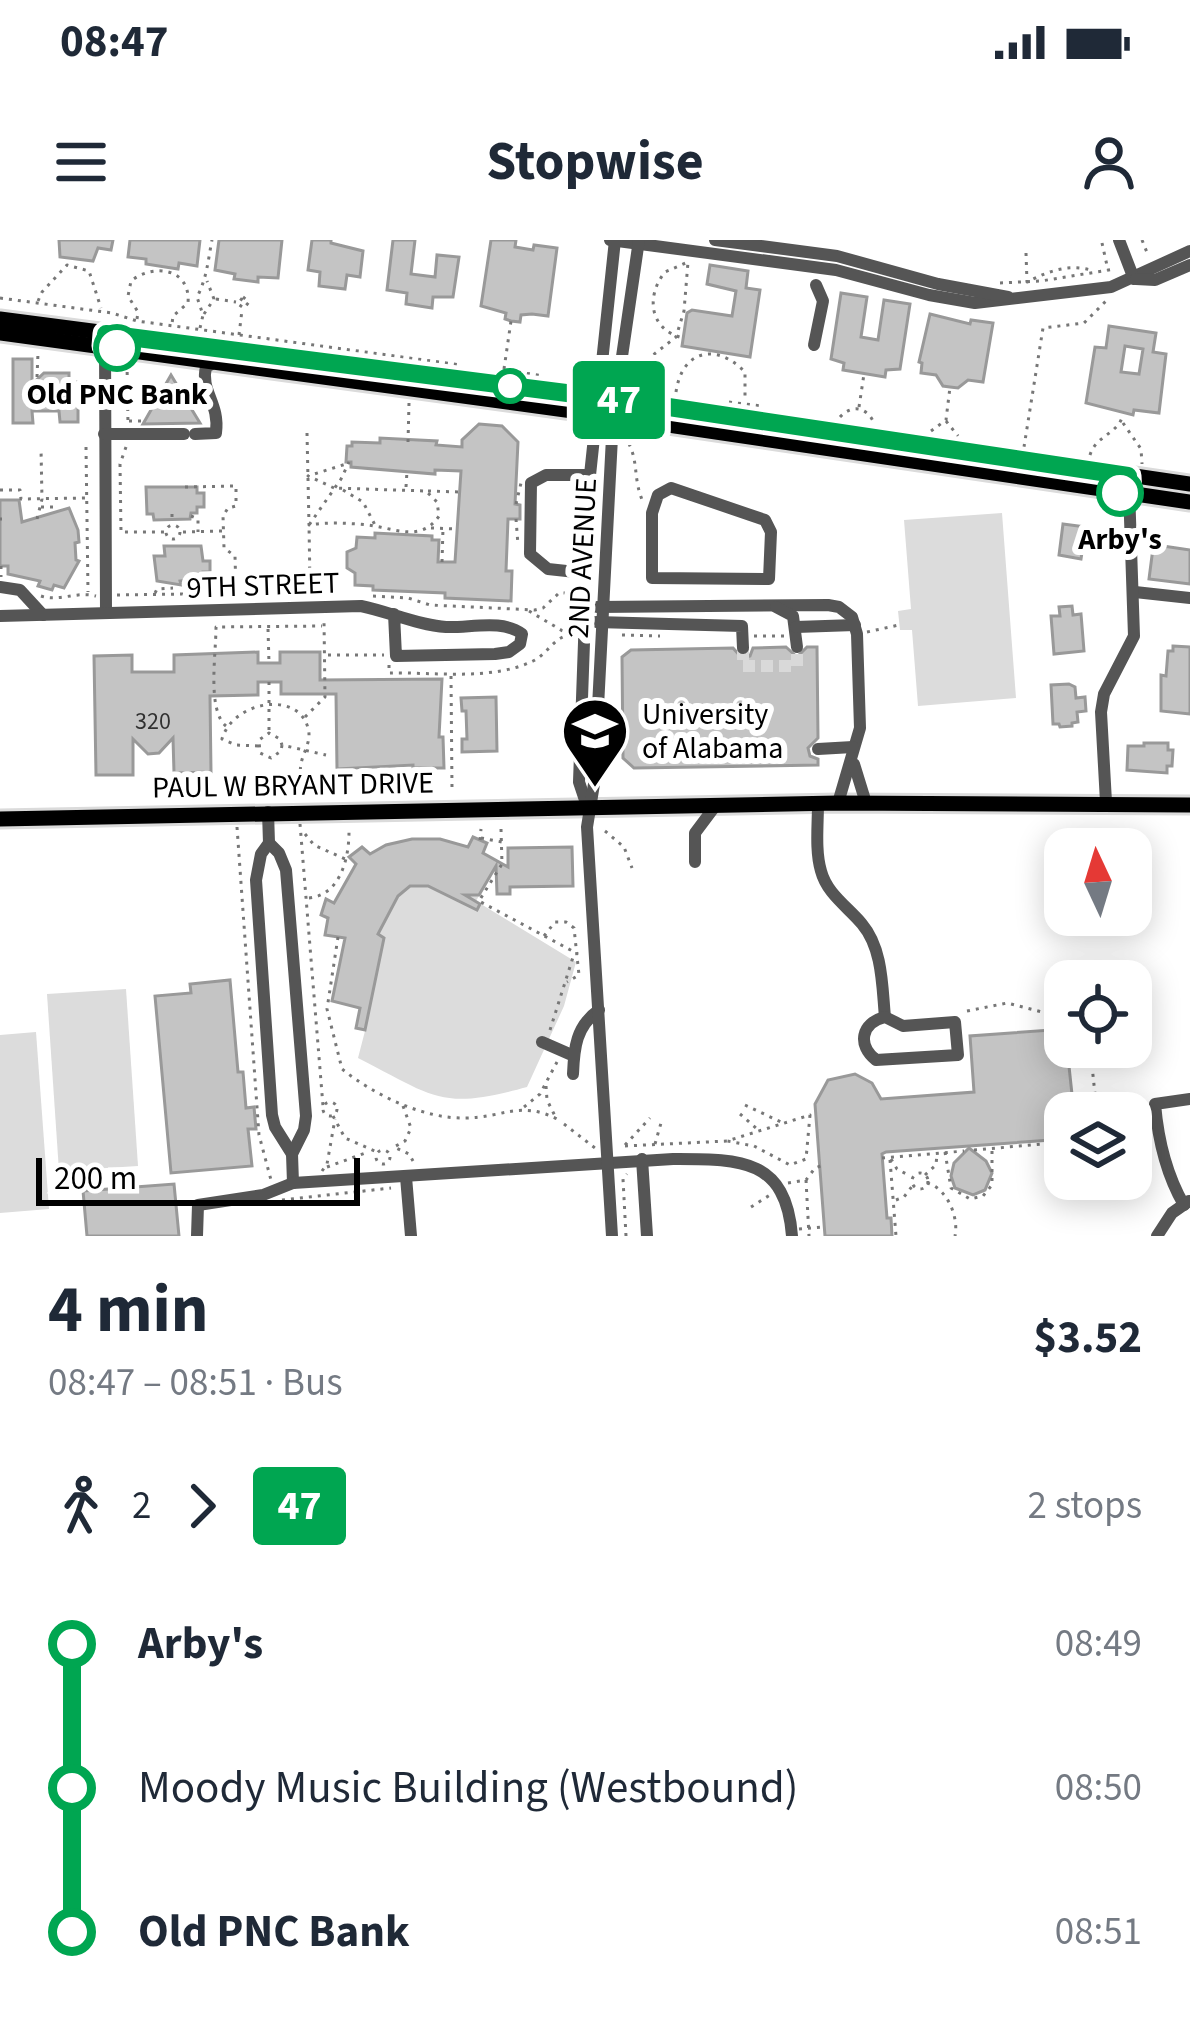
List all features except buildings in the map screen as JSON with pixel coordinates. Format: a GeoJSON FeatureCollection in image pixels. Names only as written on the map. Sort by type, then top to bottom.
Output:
{"type":"FeatureCollection","features":[{"type":"Feature","properties":{"kind":"main road"},"geometry":{"type":"LineString","coordinates":[[0,320],[216,362],[609,412],[1135,470],[1190,484]]}},
{"type":"Feature","properties":{"kind":"main road"},"geometry":{"type":"LineString","coordinates":[[0,333],[105,340],[1190,502]]}},
{"type":"Feature","properties":{"kind":"main road","name":"PAUL W BRYANT DRIVE"},"geometry":{"type":"LineString","coordinates":[[0,819],[818,803],[1190,805]]}},
{"type":"Feature","properties":{"kind":"street"},"geometry":{"type":"LineString","coordinates":[[613,240],[821,261]]}},
{"type":"Feature","properties":{"kind":"street","name":"2ND AVENUE"},"geometry":{"type":"LineString","coordinates":[[588,807],[594,784],[603,615],[613,240]]}},
{"type":"Feature","properties":{"kind":"street"},"geometry":{"type":"LineString","coordinates":[[715,240],[1011,298],[1111,287],[1131,273],[1190,251]]}},
{"type":"Feature","properties":{"kind":"street"},"geometry":{"type":"LineString","coordinates":[[1119,240],[1131,273]]}},
{"type":"Feature","properties":{"kind":"street","name":"2ND AVENUE"},"geometry":{"type":"LineString","coordinates":[[613,1236],[588,807],[579,782],[583,614],[590,475],[609,412],[638,242]]}},
{"type":"Feature","properties":{"kind":"street"},"geometry":{"type":"LineString","coordinates":[[814,345],[823,301],[816,285],[821,261]]}},
{"type":"Feature","properties":{"kind":"street"},"geometry":{"type":"LineString","coordinates":[[1131,273],[1155,280],[1190,265]]}},
{"type":"Feature","properties":{"kind":"street"},"geometry":{"type":"LineString","coordinates":[[105,340],[106,613]]}},
{"type":"Feature","properties":{"kind":"street"},"geometry":{"type":"LineString","coordinates":[[104,434],[128,428],[216,433],[216,405],[204,376],[206,367],[216,362]]}},
{"type":"Feature","properties":{"kind":"street"},"geometry":{"type":"LineString","coordinates":[[1106,802],[1100,719],[1104,694],[1134,636],[1129,494],[1135,470]]}},
{"type":"Feature","properties":{"kind":"street"},"geometry":{"type":"LineString","coordinates":[[585,574],[548,568],[530,554],[531,484],[547,475],[590,475]]}},
{"type":"Feature","properties":{"kind":"street"},"geometry":{"type":"LineString","coordinates":[[677,488],[765,520],[771,532],[770,579],[742,583],[652,578],[652,513],[658,495],[677,488]]}},
{"type":"Feature","properties":{"kind":"street"},"geometry":{"type":"LineString","coordinates":[[3,581],[20,590],[44,615]]}},
{"type":"Feature","properties":{"kind":"street"},"geometry":{"type":"LineString","coordinates":[[603,615],[743,637],[742,583]]}},
{"type":"Feature","properties":{"kind":"street"},"geometry":{"type":"LineString","coordinates":[[1135,592],[1190,598]]}},
{"type":"Feature","properties":{"kind":"street","name":"9TH STREET"},"geometry":{"type":"LineString","coordinates":[[0,616],[362,606],[394,614],[425,624],[511,627],[522,634],[520,644],[509,652],[396,656],[394,614]]}},
{"type":"Feature","properties":{"kind":"street"},"geometry":{"type":"LineString","coordinates":[[775,607],[793,616],[796,637],[856,630]]}},
{"type":"Feature","properties":{"kind":"street"},"geometry":{"type":"LineString","coordinates":[[583,614],[839,607],[856,630],[860,728],[838,803]]}},
{"type":"Feature","properties":{"kind":"street"},"geometry":{"type":"LineString","coordinates":[[818,749],[853,755]]}},
{"type":"Feature","properties":{"kind":"street"},"geometry":{"type":"LineString","coordinates":[[853,755],[866,803]]}},
{"type":"Feature","properties":{"kind":"street"},"geometry":{"type":"LineString","coordinates":[[818,803],[821,873],[873,943],[884,1017]]}},
{"type":"Feature","properties":{"kind":"street"},"geometry":{"type":"LineString","coordinates":[[695,862],[694,833],[716,805]]}},
{"type":"Feature","properties":{"kind":"street"},"geometry":{"type":"LineString","coordinates":[[268,812],[269,843],[261,854],[256,880],[270,1089],[275,1127],[292,1154]]}},
{"type":"Feature","properties":{"kind":"street"},"geometry":{"type":"LineString","coordinates":[[269,843],[286,870],[305,1090],[304,1130],[292,1154],[293,1183]]}},
{"type":"Feature","properties":{"kind":"street"},"geometry":{"type":"LineString","coordinates":[[573,1074],[568,1053],[581,1027],[599,1010]]}},
{"type":"Feature","properties":{"kind":"street"},"geometry":{"type":"LineString","coordinates":[[884,1017],[903,1027],[955,1022],[958,1055],[876,1060],[866,1050],[863,1035],[871,1022],[884,1017]]}},
{"type":"Feature","properties":{"kind":"street"},"geometry":{"type":"LineString","coordinates":[[543,1042],[568,1053]]}},
{"type":"Feature","properties":{"kind":"street"},"geometry":{"type":"LineString","coordinates":[[1157,1236],[1172,1213],[1187,1203],[1170,1181],[1168,1154],[1158,1142],[1155,1104],[1190,1099]]}},
{"type":"Feature","properties":{"kind":"street"},"geometry":{"type":"LineString","coordinates":[[197,1236],[197,1205],[274,1192],[293,1183],[643,1160],[733,1160],[752,1165],[780,1189],[792,1233]]}},
{"type":"Feature","properties":{"kind":"street"},"geometry":{"type":"LineString","coordinates":[[643,1160],[647,1236]]}},
{"type":"Feature","properties":{"kind":"street"},"geometry":{"type":"LineString","coordinates":[[406,1177],[411,1236]]}},
{"type":"Feature","properties":{"kind":"path"},"geometry":{"type":"LineString","coordinates":[[212,240],[206,259],[214,299]]}},
{"type":"Feature","properties":{"kind":"path"},"geometry":{"type":"LineString","coordinates":[[998,283],[1108,271],[1131,273],[1149,259],[1142,240]]}},
{"type":"Feature","properties":{"kind":"path"},"geometry":{"type":"LineString","coordinates":[[1024,446],[1043,328],[1084,323],[1113,297],[1102,243]]}},
{"type":"Feature","properties":{"kind":"path"},"geometry":{"type":"LineString","coordinates":[[1026,253],[1027,282]]}},
{"type":"Feature","properties":{"kind":"path"},"geometry":{"type":"LineString","coordinates":[[643,389],[651,378],[653,355],[676,337],[684,311],[688,262],[665,272],[652,299],[657,321],[676,337],[683,338]]}},
{"type":"Feature","properties":{"kind":"path"},"geometry":{"type":"LineString","coordinates":[[38,303],[61,268],[83,267],[100,296],[101,311]]}},
{"type":"Feature","properties":{"kind":"path"},"geometry":{"type":"LineString","coordinates":[[1027,282],[1060,269],[1080,267],[1099,273]]}},
{"type":"Feature","properties":{"kind":"path"},"geometry":{"type":"LineString","coordinates":[[1080,267],[1082,276]]}},
{"type":"Feature","properties":{"kind":"path"},"geometry":{"type":"LineString","coordinates":[[1071,268],[1072,278]]}},
{"type":"Feature","properties":{"kind":"path"},"geometry":{"type":"LineString","coordinates":[[1060,269],[1061,279]]}},
{"type":"Feature","properties":{"kind":"path"},"geometry":{"type":"LineString","coordinates":[[137,321],[139,313],[128,296],[131,281],[147,271],[162,270],[180,278],[189,292],[188,302],[173,316],[171,326]]}},
{"type":"Feature","properties":{"kind":"path"},"geometry":{"type":"LineString","coordinates":[[1050,271],[1051,280]]}},
{"type":"Feature","properties":{"kind":"path"},"geometry":{"type":"LineString","coordinates":[[203,315],[197,297],[207,279]]}},
{"type":"Feature","properties":{"kind":"path"},"geometry":{"type":"LineString","coordinates":[[238,302],[246,286]]}},
{"type":"Feature","properties":{"kind":"path"},"geometry":{"type":"LineString","coordinates":[[239,335],[243,308],[249,304],[244,297]]}},
{"type":"Feature","properties":{"kind":"path"},"geometry":{"type":"LineString","coordinates":[[0,298],[466,366]]}},
{"type":"Feature","properties":{"kind":"path"},"geometry":{"type":"LineString","coordinates":[[214,299],[238,302],[243,308]]}},
{"type":"Feature","properties":{"kind":"path"},"geometry":{"type":"LineString","coordinates":[[200,330],[214,299]]}},
{"type":"Feature","properties":{"kind":"path"},"geometry":{"type":"LineString","coordinates":[[511,320],[502,370],[553,379]]}},
{"type":"Feature","properties":{"kind":"path"},"geometry":{"type":"LineString","coordinates":[[37,377],[38,345]]}},
{"type":"Feature","properties":{"kind":"path"},"geometry":{"type":"LineString","coordinates":[[676,394],[683,364],[717,354],[746,372],[745,404]]}},
{"type":"Feature","properties":{"kind":"path"},"geometry":{"type":"LineString","coordinates":[[127,358],[121,532],[223,531]]}},
{"type":"Feature","properties":{"kind":"path"},"geometry":{"type":"LineString","coordinates":[[859,408],[864,374]]}},
{"type":"Feature","properties":{"kind":"path"},"geometry":{"type":"LineString","coordinates":[[127,384],[157,400]]}},
{"type":"Feature","properties":{"kind":"path"},"geometry":{"type":"LineString","coordinates":[[950,387],[946,419],[958,436]]}},
{"type":"Feature","properties":{"kind":"path"},"geometry":{"type":"LineString","coordinates":[[408,442],[409,395]]}},
{"type":"Feature","properties":{"kind":"path"},"geometry":{"type":"LineString","coordinates":[[839,418],[859,408],[875,424]]}},
{"type":"Feature","properties":{"kind":"path"},"geometry":{"type":"LineString","coordinates":[[609,412],[635,452],[635,485],[646,511],[652,513]]}},
{"type":"Feature","properties":{"kind":"path"},"geometry":{"type":"LineString","coordinates":[[1123,414],[1122,421],[1141,449],[1135,470]]}},
{"type":"Feature","properties":{"kind":"path"},"geometry":{"type":"LineString","coordinates":[[929,432],[946,419]]}},
{"type":"Feature","properties":{"kind":"path"},"geometry":{"type":"LineString","coordinates":[[128,428],[145,421]]}},
{"type":"Feature","properties":{"kind":"path"},"geometry":{"type":"LineString","coordinates":[[1090,457],[1096,442],[1122,421]]}},
{"type":"Feature","properties":{"kind":"path"},"geometry":{"type":"LineString","coordinates":[[304,718],[326,697],[322,607],[311,587],[307,433]]}},
{"type":"Feature","properties":{"kind":"path"},"geometry":{"type":"LineString","coordinates":[[86,447],[88,594]]}},
{"type":"Feature","properties":{"kind":"path"},"geometry":{"type":"LineString","coordinates":[[37,519],[42,499],[41,448]]}},
{"type":"Feature","properties":{"kind":"path"},"geometry":{"type":"LineString","coordinates":[[308,476],[348,463],[309,525]]}},
{"type":"Feature","properties":{"kind":"path"},"geometry":{"type":"LineString","coordinates":[[406,471],[406,489]]}},
{"type":"Feature","properties":{"kind":"path"},"geometry":{"type":"LineString","coordinates":[[308,476],[358,498],[375,526]]}},
{"type":"Feature","properties":{"kind":"path"},"geometry":{"type":"LineString","coordinates":[[185,487],[236,486],[236,506],[225,511],[223,531],[225,551],[236,556],[236,593]]}},
{"type":"Feature","properties":{"kind":"path"},"geometry":{"type":"LineString","coordinates":[[334,488],[460,492]]}},
{"type":"Feature","properties":{"kind":"path"},"geometry":{"type":"LineString","coordinates":[[0,490],[19,489],[21,499],[87,498]]}},
{"type":"Feature","properties":{"kind":"path"},"geometry":{"type":"LineString","coordinates":[[426,491],[439,509],[429,528]]}},
{"type":"Feature","properties":{"kind":"path"},"geometry":{"type":"LineString","coordinates":[[40,506],[58,508],[56,498]]}},
{"type":"Feature","properties":{"kind":"path"},"geometry":{"type":"LineString","coordinates":[[166,530],[172,516],[179,530]]}},
{"type":"Feature","properties":{"kind":"path"},"geometry":{"type":"LineString","coordinates":[[191,516],[197,517],[198,532]]}},
{"type":"Feature","properties":{"kind":"path"},"geometry":{"type":"LineString","coordinates":[[309,525],[375,526],[403,534],[429,528],[458,529]]}},
{"type":"Feature","properties":{"kind":"path"},"geometry":{"type":"LineString","coordinates":[[442,528],[442,562]]}},
{"type":"Feature","properties":{"kind":"path"},"geometry":{"type":"LineString","coordinates":[[166,530],[172,539],[179,530]]}},
{"type":"Feature","properties":{"kind":"path"},"geometry":{"type":"LineString","coordinates":[[1,566],[3,581]]}},
{"type":"Feature","properties":{"kind":"path"},"geometry":{"type":"LineString","coordinates":[[155,595],[162,586],[236,593],[311,587]]}},
{"type":"Feature","properties":{"kind":"path"},"geometry":{"type":"LineString","coordinates":[[34,591],[50,599],[155,595],[173,590]]}},
{"type":"Feature","properties":{"kind":"path"},"geometry":{"type":"LineString","coordinates":[[400,590],[400,597]]}},
{"type":"Feature","properties":{"kind":"path"},"geometry":{"type":"LineString","coordinates":[[416,600],[528,609],[543,608],[559,593],[573,592]]}},
{"type":"Feature","properties":{"kind":"path"},"geometry":{"type":"LineString","coordinates":[[461,606],[462,599]]}},
{"type":"Feature","properties":{"kind":"path"},"geometry":{"type":"LineString","coordinates":[[528,609],[568,634]]}},
{"type":"Feature","properties":{"kind":"path"},"geometry":{"type":"LineString","coordinates":[[856,630],[899,625]]}},
{"type":"Feature","properties":{"kind":"path"},"geometry":{"type":"LineString","coordinates":[[226,727],[214,706],[215,627],[324,626]]}},
{"type":"Feature","properties":{"kind":"path"},"geometry":{"type":"LineString","coordinates":[[268,627],[269,663]]}},
{"type":"Feature","properties":{"kind":"path"},"geometry":{"type":"LineString","coordinates":[[620,635],[673,636]]}},
{"type":"Feature","properties":{"kind":"path"},"geometry":{"type":"LineString","coordinates":[[743,637],[796,637]]}},
{"type":"Feature","properties":{"kind":"path"},"geometry":{"type":"LineString","coordinates":[[325,656],[389,655],[388,673]]}},
{"type":"Feature","properties":{"kind":"path"},"geometry":{"type":"LineString","coordinates":[[451,672],[452,788]]}},
{"type":"Feature","properties":{"kind":"path"},"geometry":{"type":"LineString","coordinates":[[269,682],[269,734]]}},
{"type":"Feature","properties":{"kind":"path"},"geometry":{"type":"LineString","coordinates":[[258,746],[222,739],[226,727],[244,710],[294,708],[304,718],[310,736],[301,763],[301,811],[324,1114],[334,1117],[345,1138],[377,1152]]}},
{"type":"Feature","properties":{"kind":"path"},"geometry":{"type":"LineString","coordinates":[[269,734],[282,745],[271,758],[258,746],[269,734]]}},
{"type":"Feature","properties":{"kind":"path"},"geometry":{"type":"LineString","coordinates":[[282,745],[326,755]]}},
{"type":"Feature","properties":{"kind":"path"},"geometry":{"type":"LineString","coordinates":[[501,829],[499,872],[479,901],[576,953]]}},
{"type":"Feature","properties":{"kind":"path"},"geometry":{"type":"LineString","coordinates":[[481,830],[481,839],[502,842]]}},
{"type":"Feature","properties":{"kind":"path"},"geometry":{"type":"LineString","coordinates":[[604,830],[624,847],[632,868]]}},
{"type":"Feature","properties":{"kind":"path"},"geometry":{"type":"LineString","coordinates":[[237,831],[259,1135],[276,1201],[321,1182],[370,1151]]}},
{"type":"Feature","properties":{"kind":"path"},"geometry":{"type":"LineString","coordinates":[[303,832],[314,845],[345,860]]}},
{"type":"Feature","properties":{"kind":"path"},"geometry":{"type":"LineString","coordinates":[[307,898],[329,893],[338,881],[349,832]]}},
{"type":"Feature","properties":{"kind":"path"},"geometry":{"type":"LineString","coordinates":[[544,936],[555,922],[570,925],[576,934],[579,975],[567,982]]}},
{"type":"Feature","properties":{"kind":"path"},"geometry":{"type":"LineString","coordinates":[[338,937],[328,1011],[342,1070],[400,1102],[456,1118],[478,1118],[522,1107],[533,1101],[568,1053]]}},
{"type":"Feature","properties":{"kind":"path"},"geometry":{"type":"LineString","coordinates":[[543,1042],[576,953]]}},
{"type":"Feature","properties":{"kind":"path"},"geometry":{"type":"LineString","coordinates":[[967,1010],[1007,1004],[1044,1013]]}},
{"type":"Feature","properties":{"kind":"path"},"geometry":{"type":"LineString","coordinates":[[316,1013],[328,1011]]}},
{"type":"Feature","properties":{"kind":"path"},"geometry":{"type":"LineString","coordinates":[[522,1107],[556,1118],[547,1100],[546,1082]]}},
{"type":"Feature","properties":{"kind":"path"},"geometry":{"type":"LineString","coordinates":[[400,1102],[409,1114],[411,1128],[405,1141],[394,1148],[413,1161]]}},
{"type":"Feature","properties":{"kind":"path"},"geometry":{"type":"LineString","coordinates":[[321,1182],[337,1109],[334,1103],[323,1106]]}},
{"type":"Feature","properties":{"kind":"path"},"geometry":{"type":"LineString","coordinates":[[745,1106],[781,1122]]}},
{"type":"Feature","properties":{"kind":"path"},"geometry":{"type":"LineString","coordinates":[[740,1114],[759,1131]]}},
{"type":"Feature","properties":{"kind":"path"},"geometry":{"type":"LineString","coordinates":[[650,1118],[625,1146],[727,1141],[811,1115],[806,1159]]}},
{"type":"Feature","properties":{"kind":"path"},"geometry":{"type":"LineString","coordinates":[[564,1124],[596,1149]]}},
{"type":"Feature","properties":{"kind":"path"},"geometry":{"type":"LineString","coordinates":[[654,1146],[661,1124]]}},
{"type":"Feature","properties":{"kind":"path"},"geometry":{"type":"LineString","coordinates":[[727,1141],[754,1146],[790,1165],[806,1159],[823,1165]]}},
{"type":"Feature","properties":{"kind":"path"},"geometry":{"type":"LineString","coordinates":[[974,1150],[1044,1144]]}},
{"type":"Feature","properties":{"kind":"path"},"geometry":{"type":"LineString","coordinates":[[945,1152],[951,1187],[970,1198],[983,1196],[992,1185],[992,1148]]}},
{"type":"Feature","properties":{"kind":"path"},"geometry":{"type":"LineString","coordinates":[[882,1158],[964,1150]]}},
{"type":"Feature","properties":{"kind":"path"},"geometry":{"type":"LineString","coordinates":[[925,1175],[936,1166],[937,1153]]}},
{"type":"Feature","properties":{"kind":"path"},"geometry":{"type":"LineString","coordinates":[[890,1157],[897,1169],[913,1177]]}},
{"type":"Feature","properties":{"kind":"path"},"geometry":{"type":"LineString","coordinates":[[890,1157],[896,1236]]}},
{"type":"Feature","properties":{"kind":"path"},"geometry":{"type":"LineString","coordinates":[[789,1183],[790,1165]]}},
{"type":"Feature","properties":{"kind":"path"},"geometry":{"type":"LineString","coordinates":[[626,1236],[623,1179],[627,1170]]}},
{"type":"Feature","properties":{"kind":"path"},"geometry":{"type":"LineString","coordinates":[[913,1177],[925,1175]]}},
{"type":"Feature","properties":{"kind":"path"},"geometry":{"type":"LineString","coordinates":[[925,1175],[927,1183]]}},
{"type":"Feature","properties":{"kind":"path"},"geometry":{"type":"LineString","coordinates":[[894,1201],[904,1197],[913,1177]]}},
{"type":"Feature","properties":{"kind":"path"},"geometry":{"type":"LineString","coordinates":[[806,1180],[809,1236]]}},
{"type":"Feature","properties":{"kind":"path"},"geometry":{"type":"LineString","coordinates":[[321,1182],[385,1192],[393,1188]]}},
{"type":"Feature","properties":{"kind":"path"},"geometry":{"type":"LineString","coordinates":[[913,1185],[920,1189],[927,1183]]}},
{"type":"Feature","properties":{"kind":"path"},"geometry":{"type":"LineString","coordinates":[[927,1183],[937,1186],[953,1209],[955,1236]]}},
{"type":"Feature","properties":{"kind":"path"},"geometry":{"type":"LineString","coordinates":[[792,1233],[824,1227]]}},
{"type":"Feature","properties":{"kind":"shaded area"},"geometry":{"type":"Polygon","coordinates":[[[1002,513],[1016,698],[918,706],[912,630],[900,630],[898,611],[911,609],[904,520],[1002,513]]]}},
{"type":"Feature","properties":{"kind":"shaded area"},"geometry":{"type":"Polygon","coordinates":[[[473,837],[487,843],[483,853],[499,862],[476,901],[576,962],[564,1006],[527,1087],[456,1099],[422,1091],[358,1058],[365,1031],[356,1028],[359,1008],[332,1001],[345,939],[325,935],[328,918],[321,915],[326,899],[335,903],[356,865],[349,857],[362,847],[370,854],[419,841],[468,847],[473,837]]]}},
{"type":"Feature","properties":{"kind":"shaded area"},"geometry":{"type":"Polygon","coordinates":[[[126,989],[138,1166],[59,1171],[47,994],[126,989]]]}},
{"type":"Feature","properties":{"kind":"shaded area"},"geometry":{"type":"Polygon","coordinates":[[[36,1032],[49,1209],[0,1213],[0,1035],[36,1032]]]}},
{"type":"Feature","properties":{"kind":"tunnel"},"geometry":{"type":"LineString","coordinates":[[743,648],[743,666],[797,666],[797,647]]}},
{"type":"Feature","properties":{"kind":"bus line","name":"47"},"geometry":{"type":"LineString","coordinates":[[117,348],[105,346],[106,334],[629,401],[1128,476],[1129,494],[1120,493]]}},
{"type":"Feature","properties":{"kind":"place","name":"Old PNC Bank"},"geometry":{"type":"Point","coordinates":[117,348]}},
{"type":"Feature","properties":{"kind":"place","name":"Arby's"},"geometry":{"type":"Point","coordinates":[1120,493]}},
{"type":"Feature","properties":{"kind":"place","name":"University of Alabama"},"geometry":{"type":"Point","coordinates":[595,790]}}]}
